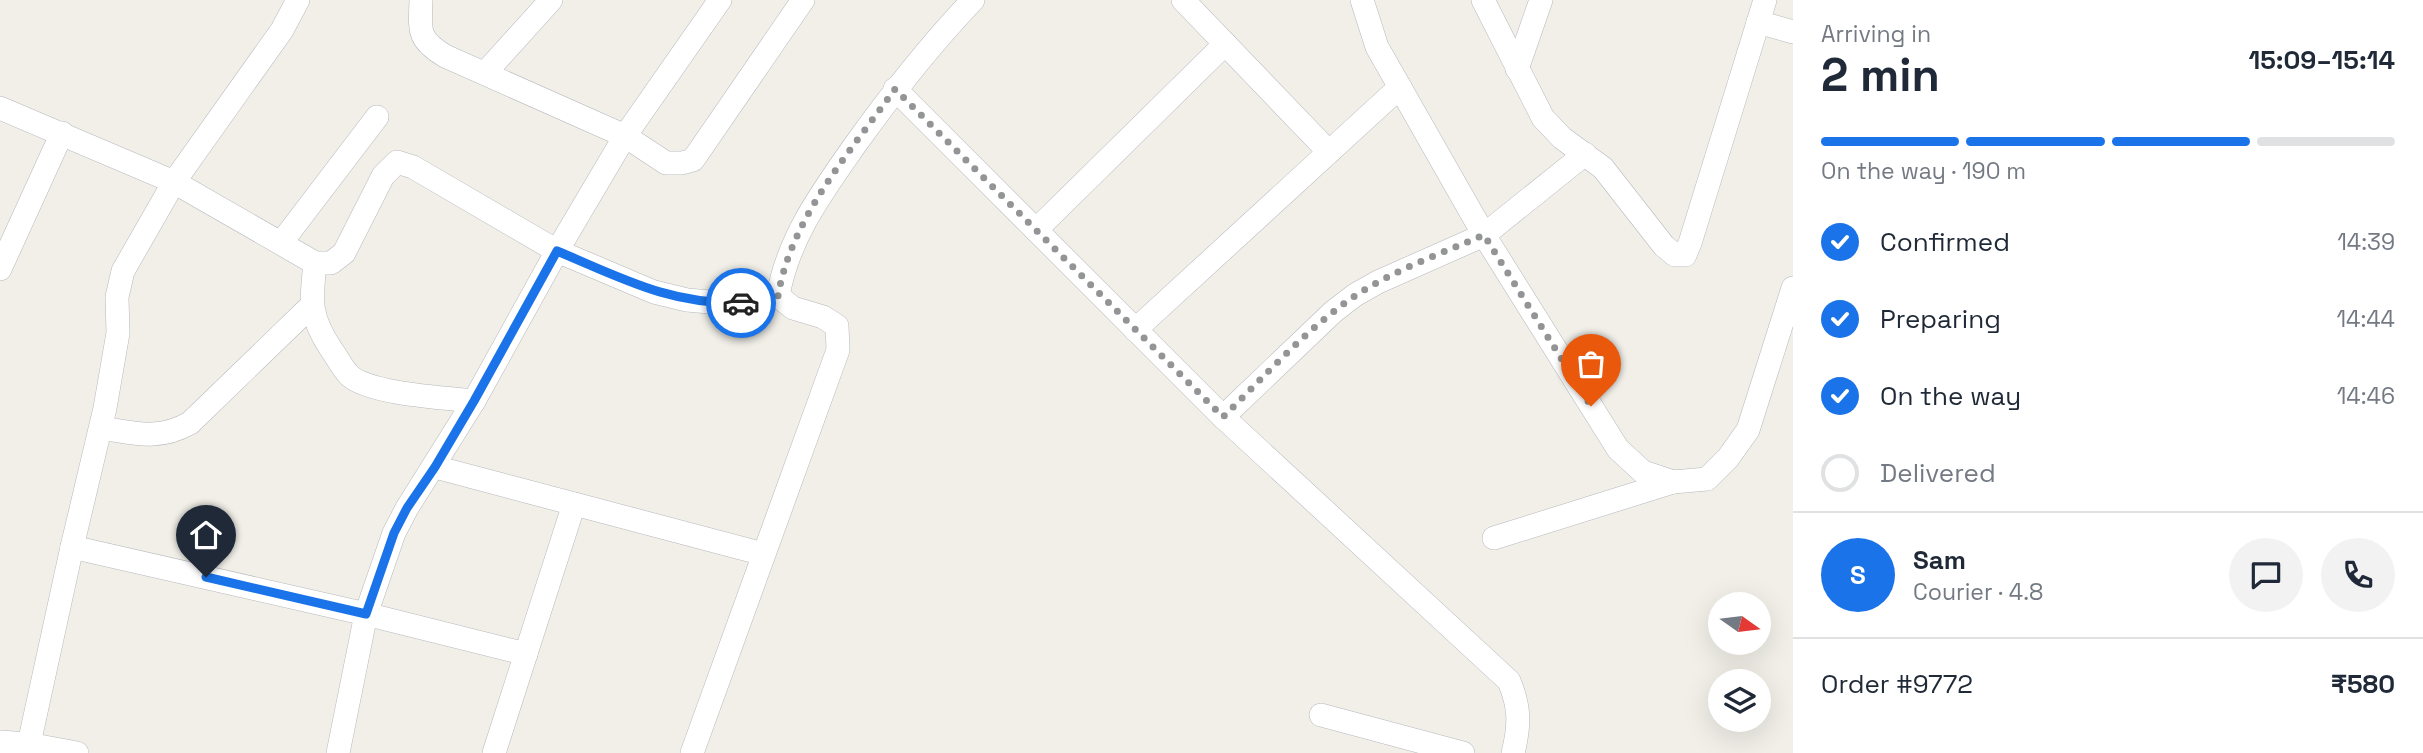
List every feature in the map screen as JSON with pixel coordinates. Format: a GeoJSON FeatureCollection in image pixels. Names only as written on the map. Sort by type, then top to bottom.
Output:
{"type":"FeatureCollection","features":[{"type":"Feature","properties":{"kind":"street"},"geometry":{"type":"LineString","coordinates":[[28,749],[114,365],[118,333],[117,297],[123,271],[174,182],[275,39],[298,0]]}},
{"type":"Feature","properties":{"kind":"street"},"geometry":{"type":"LineString","coordinates":[[421,0],[420,28],[427,45],[625,136],[666,163],[693,160],[803,0]]}},
{"type":"Feature","properties":{"kind":"street"},"geometry":{"type":"LineString","coordinates":[[485,73],[551,0]]}},
{"type":"Feature","properties":{"kind":"street"},"geometry":{"type":"LineString","coordinates":[[338,753],[366,614],[394,533],[474,401],[557,251],[625,136],[720,0]]}},
{"type":"Feature","properties":{"kind":"street"},"geometry":{"type":"LineString","coordinates":[[778,296],[793,246],[809,213],[895,89],[933,42],[973,0]]}},
{"type":"Feature","properties":{"kind":"street"},"geometry":{"type":"LineString","coordinates":[[1362,0],[1377,47],[1484,235],[1618,449],[1643,472],[1673,482]]}},
{"type":"Feature","properties":{"kind":"street"},"geometry":{"type":"LineString","coordinates":[[1483,0],[1543,118],[1562,138],[1603,168],[1664,246],[1675,255],[1685,255],[1765,0]]}},
{"type":"Feature","properties":{"kind":"street"},"geometry":{"type":"LineString","coordinates":[[1517,69],[1541,0]]}},
{"type":"Feature","properties":{"kind":"street"},"geometry":{"type":"LineString","coordinates":[[1196,5],[1225,44],[1329,152]]}},
{"type":"Feature","properties":{"kind":"street"},"geometry":{"type":"LineString","coordinates":[[1758,22],[1793,32]]}},
{"type":"Feature","properties":{"kind":"street"},"geometry":{"type":"LineString","coordinates":[[1037,230],[1225,44]]}},
{"type":"Feature","properties":{"kind":"street"},"geometry":{"type":"LineString","coordinates":[[1135,330],[1400,87]]}},
{"type":"Feature","properties":{"kind":"street"},"geometry":{"type":"LineString","coordinates":[[895,89],[1223,417],[1509,681],[1518,701],[1518,732],[1513,753]]}},
{"type":"Feature","properties":{"kind":"street"},"geometry":{"type":"LineString","coordinates":[[0,108],[174,182],[316,262],[331,263],[344,253],[383,176],[397,162],[413,167],[557,251],[654,292],[687,300],[745,303],[778,296],[793,307],[823,317],[837,326],[838,350],[692,753]]}},
{"type":"Feature","properties":{"kind":"street"},"geometry":{"type":"LineString","coordinates":[[281,243],[377,117]]}},
{"type":"Feature","properties":{"kind":"street"},"geometry":{"type":"LineString","coordinates":[[0,269],[62,133]]}},
{"type":"Feature","properties":{"kind":"street"},"geometry":{"type":"LineString","coordinates":[[1223,417],[1333,312],[1356,295],[1378,282],[1484,235],[1586,154]]}},
{"type":"Feature","properties":{"kind":"street"},"geometry":{"type":"LineString","coordinates":[[316,262],[312,305],[317,328],[350,376],[366,385],[388,390],[474,401]]}},
{"type":"Feature","properties":{"kind":"street"},"geometry":{"type":"LineString","coordinates":[[1494,538],[1673,482],[1707,479],[1728,458],[1748,430],[1793,288]]}},
{"type":"Feature","properties":{"kind":"street"},"geometry":{"type":"LineString","coordinates":[[101,428],[155,436],[173,433],[190,424],[312,305]]}},
{"type":"Feature","properties":{"kind":"street"},"geometry":{"type":"LineString","coordinates":[[435,467],[763,554]]}},
{"type":"Feature","properties":{"kind":"street"},"geometry":{"type":"LineString","coordinates":[[494,753],[574,504]]}},
{"type":"Feature","properties":{"kind":"street"},"geometry":{"type":"LineString","coordinates":[[72,547],[366,614],[526,654]]}},
{"type":"Feature","properties":{"kind":"street"},"geometry":{"type":"LineString","coordinates":[[1321,715],[1463,753]]}},
{"type":"Feature","properties":{"kind":"street"},"geometry":{"type":"LineString","coordinates":[[0,742],[28,749],[77,753]]}},
{"type":"Feature","properties":{"kind":"way so far"},"geometry":{"type":"LineString","coordinates":[[741,303],[778,296],[793,246],[809,213],[895,89],[1223,417],[1300,342],[1356,295],[1378,282],[1484,235],[1591,406]]}},
{"type":"Feature","properties":{"kind":"route"},"geometry":{"type":"LineString","coordinates":[[206,577],[366,614],[394,533],[407,508],[474,401],[557,251],[654,292],[687,300],[741,303]]}}]}
